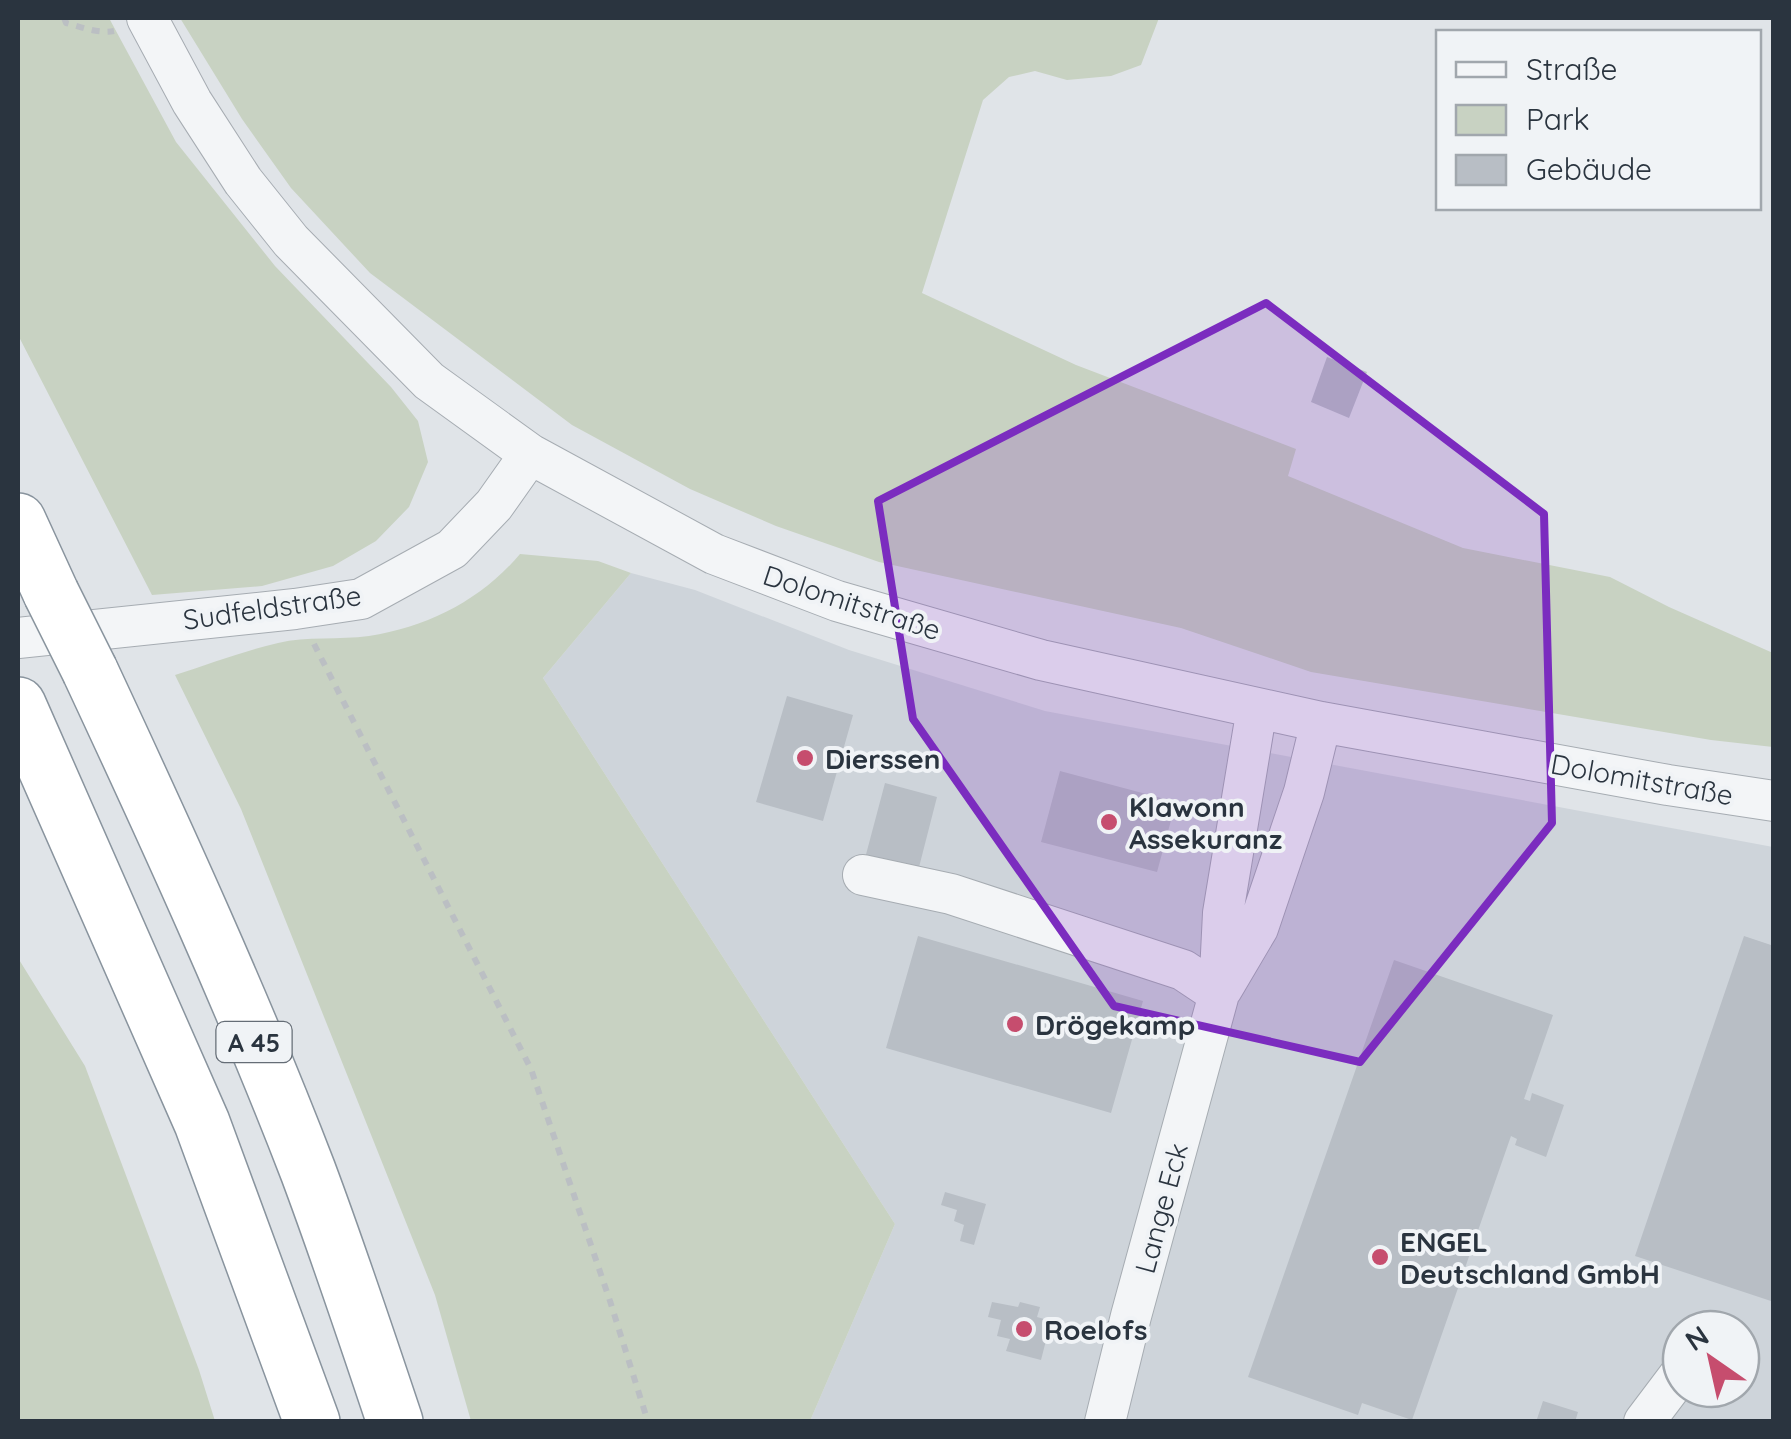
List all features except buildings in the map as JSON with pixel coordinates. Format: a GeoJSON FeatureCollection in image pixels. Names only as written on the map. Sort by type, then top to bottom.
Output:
{"type":"FeatureCollection","features":[{"type":"Feature","properties":{"kind":"highway","name":"A 45"},"geometry":{"type":"LineString","coordinates":[[18,521],[207,928],[300,1152],[396,1422]]}},
{"type":"Feature","properties":{"kind":"highway","name":"A 45"},"geometry":{"type":"LineString","coordinates":[[18,705],[202,1123],[312,1422]]}},
{"type":"Feature","properties":{"kind":"street","name":"Dolomitstraße"},"geometry":{"type":"LineString","coordinates":[[148,19],[242,181],[291,242],[429,381],[530,454],[714,554],[837,601],[1041,660],[1321,722],[1774,801]]}},
{"type":"Feature","properties":{"kind":"street","name":"Sudfeldstraße"},"geometry":{"type":"LineString","coordinates":[[18,638],[361,599],[452,549],[494,505],[530,454]]}},
{"type":"Feature","properties":{"kind":"street","name":"Lange Eck"},"geometry":{"type":"LineString","coordinates":[[1104,1422],[1219,994],[1222,913],[1257,708]]}},
{"type":"Feature","properties":{"kind":"street","name":"Lange Eck"},"geometry":{"type":"LineString","coordinates":[[1219,994],[1258,928],[1304,792],[1321,722]]}},
{"type":"Feature","properties":{"kind":"street"},"geometry":{"type":"LineString","coordinates":[[863,876],[951,894],[1183,970],[1219,994]]}},
{"type":"Feature","properties":{"kind":"street"},"geometry":{"type":"LineString","coordinates":[[1644,1422],[1661,1399]]}},
{"type":"Feature","properties":{"kind":"path"},"geometry":{"type":"LineString","coordinates":[[64,18],[66,23],[108,32],[148,19]]}},
{"type":"Feature","properties":{"kind":"path"},"geometry":{"type":"LineString","coordinates":[[295,608],[531,1069],[648,1422]]}},
{"type":"Feature","properties":{"kind":"highlighted area"},"geometry":{"type":"Polygon","coordinates":[[[1266,303],[1544,514],[1552,823],[1360,1062],[1114,1006],[913,719],[878,501],[1266,303]]]}},
{"type":"Feature","properties":{"kind":"shaded area"},"geometry":{"type":"Polygon","coordinates":[[[631,573],[695,590],[849,650],[1045,711],[1773,847],[1773,1421],[810,1421],[895,1224],[543,678],[631,573]]]}},
{"type":"Feature","properties":{"kind":"green space"},"geometry":{"type":"Polygon","coordinates":[[[18,18],[109,18],[176,142],[275,266],[391,387],[418,421],[428,462],[409,507],[376,541],[333,566],[262,586],[152,595],[18,335],[18,18]]]}},
{"type":"Feature","properties":{"kind":"green space"},"geometry":{"type":"Polygon","coordinates":[[[180,18],[1159,18],[1141,65],[1111,76],[1067,80],[1035,71],[1009,77],[983,100],[922,293],[1076,365],[1296,449],[1288,476],[1463,548],[1610,577],[1773,653],[1773,747],[1711,740],[1311,672],[1181,628],[879,562],[776,526],[690,489],[572,425],[370,273],[291,188],[242,119],[180,18]]]}},
{"type":"Feature","properties":{"kind":"green space"},"geometry":{"type":"Polygon","coordinates":[[[520,554],[598,561],[631,573],[543,678],[895,1224],[810,1421],[471,1421],[435,1295],[241,809],[175,675],[278,643],[369,636],[413,626],[453,608],[489,585],[520,554]]]}},
{"type":"Feature","properties":{"kind":"green space"},"geometry":{"type":"Polygon","coordinates":[[[18,958],[85,1066],[215,1421],[18,1421],[18,958]]]}},
{"type":"Feature","properties":{"kind":"place","name":"Dierssen"},"geometry":{"type":"Point","coordinates":[805,758]}},
{"type":"Feature","properties":{"kind":"place","name":"Klawonn Assekuranz"},"geometry":{"type":"Point","coordinates":[1109,822]}},
{"type":"Feature","properties":{"kind":"place","name":"Drögekamp"},"geometry":{"type":"Point","coordinates":[1015,1024]}},
{"type":"Feature","properties":{"kind":"place","name":"ENGEL Deutschland GmbH"},"geometry":{"type":"Point","coordinates":[1380,1257]}},
{"type":"Feature","properties":{"kind":"place","name":"Roelofs"},"geometry":{"type":"Point","coordinates":[1024,1329]}}]}
